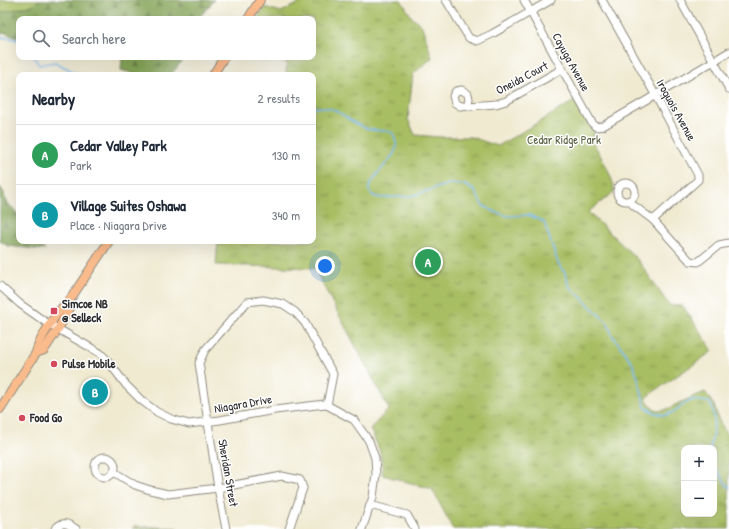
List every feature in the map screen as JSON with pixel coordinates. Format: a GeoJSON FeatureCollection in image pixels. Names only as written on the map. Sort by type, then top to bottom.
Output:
{"type":"FeatureCollection","features":[{"type":"Feature","properties":{"kind":"main road"},"geometry":{"type":"LineString","coordinates":[[250,16],[260,0]]}},
{"type":"Feature","properties":{"kind":"main road"},"geometry":{"type":"LineString","coordinates":[[215,72],[222,60]]}},
{"type":"Feature","properties":{"kind":"main road"},"geometry":{"type":"LineString","coordinates":[[0,408],[36,353],[37,346],[54,327],[64,306],[70,301],[107,244]]}},
{"type":"Feature","properties":{"kind":"street"},"geometry":{"type":"LineString","coordinates":[[446,0],[469,38],[473,40],[481,40],[551,0]]}},
{"type":"Feature","properties":{"kind":"street","name":"Cayuga Avenue"},"geometry":{"type":"LineString","coordinates":[[524,0],[592,124],[596,127],[603,126],[655,95]]}},
{"type":"Feature","properties":{"kind":"street","name":"Iroquois Avenue"},"geometry":{"type":"LineString","coordinates":[[602,0],[698,175],[698,180],[653,220]]}},
{"type":"Feature","properties":{"kind":"street"},"geometry":{"type":"LineString","coordinates":[[680,0],[729,89]]}},
{"type":"Feature","properties":{"kind":"street"},"geometry":{"type":"LineString","coordinates":[[655,95],[729,52]]}},
{"type":"Feature","properties":{"kind":"street","name":"Oneida Court"},"geometry":{"type":"LineString","coordinates":[[467,105],[473,107],[502,102],[562,69]]}},
{"type":"Feature","properties":{"kind":"street"},"geometry":{"type":"LineString","coordinates":[[630,200],[633,205],[653,220],[690,261],[698,262],[720,245],[729,243]]}},
{"type":"Feature","properties":{"kind":"street","name":"Niagara Drive"},"geometry":{"type":"LineString","coordinates":[[0,286],[20,304],[54,327],[100,353],[126,385],[141,400],[157,412],[170,419],[189,424],[307,405],[325,404],[354,420],[373,449],[375,458],[376,474],[373,497],[362,529]]}},
{"type":"Feature","properties":{"kind":"street","name":"Sheridan Street"},"geometry":{"type":"LineString","coordinates":[[226,529],[218,488],[199,364],[205,350],[247,302],[263,300],[283,304],[295,312],[304,323],[333,374],[327,405]]}},
{"type":"Feature","properties":{"kind":"street"},"geometry":{"type":"LineString","coordinates":[[114,472],[135,485],[168,494],[218,488],[282,476],[300,480],[303,488],[289,529]]}},
{"type":"Feature","properties":{"kind":"street"},"geometry":{"type":"LineString","coordinates":[[370,505],[407,515],[415,529]]}},
{"type":"Feature","properties":{"kind":"street"},"geometry":{"type":"LineString","coordinates":[[55,529],[58,525],[65,523],[76,529]]}},
{"type":"Feature","properties":{"kind":"green space"},"geometry":{"type":"Polygon","coordinates":[[[0,0],[39,0],[34,5],[0,13],[0,0]]]}},
{"type":"Feature","properties":{"kind":"green space"},"geometry":{"type":"Polygon","coordinates":[[[39,0],[214,0],[201,16],[16,16],[16,38],[6,33],[0,34],[0,13],[34,5],[39,0]]]}},
{"type":"Feature","properties":{"kind":"green space","name":"Cedar Ridge Park"},"geometry":{"type":"Polygon","coordinates":[[[306,0],[401,0],[413,19],[415,19],[422,26],[432,58],[413,74],[408,119],[415,135],[471,137],[498,146],[576,100],[590,127],[595,133],[592,140],[614,186],[614,192],[588,212],[637,259],[669,305],[683,306],[713,351],[646,397],[649,404],[653,408],[660,411],[705,392],[714,405],[719,421],[729,437],[729,529],[453,529],[432,489],[383,475],[380,451],[370,429],[389,409],[314,268],[216,265],[218,244],[316,244],[316,72],[286,72],[287,62],[260,60],[316,60],[316,16],[259,16],[264,7],[281,12],[306,0]]]}},
{"type":"Feature","properties":{"kind":"green space"},"geometry":{"type":"Polygon","coordinates":[[[122,60],[183,60],[173,72],[128,72],[121,70],[122,60]]]}},
{"type":"Feature","properties":{"kind":"green space"},"geometry":{"type":"Polygon","coordinates":[[[0,187],[4,193],[5,200],[16,212],[16,244],[42,244],[40,245],[45,250],[8,246],[0,241],[0,187]]]}},
{"type":"Feature","properties":{"kind":"green space"},"geometry":{"type":"Polygon","coordinates":[[[135,526],[177,528],[177,529],[133,529],[135,526]]]}},
{"type":"Feature","properties":{"kind":"waterway"},"geometry":{"type":"LineString","coordinates":[[0,37],[16,40]]}},
{"type":"Feature","properties":{"kind":"waterway"},"geometry":{"type":"LineString","coordinates":[[36,60],[39,65],[55,62],[74,72]]}},
{"type":"Feature","properties":{"kind":"waterway"},"geometry":{"type":"LineString","coordinates":[[316,108],[321,107],[335,110],[365,128],[393,133],[396,142],[396,149],[369,187],[369,191],[373,196],[381,198],[411,196],[452,183],[465,185],[475,191],[482,205],[495,212],[508,216],[529,215],[544,222],[558,263],[565,273],[569,286],[608,323],[612,335],[632,362],[638,378],[645,407],[654,412],[665,415],[670,414],[692,400],[709,402],[712,407],[714,418],[710,445]]}},
{"type":"Feature","properties":{"kind":"waterway"},"geometry":{"type":"LineString","coordinates":[[717,470],[729,487]]}},
{"type":"Feature","properties":{"kind":"place","name":"Cedar Valley Park"},"geometry":{"type":"Point","coordinates":[428,262]}},
{"type":"Feature","properties":{"kind":"place","name":"Simcoe NB @ Selleck"},"geometry":{"type":"Point","coordinates":[54,311]}},
{"type":"Feature","properties":{"kind":"place","name":"Pulse Mobile"},"geometry":{"type":"Point","coordinates":[54,364]}},
{"type":"Feature","properties":{"kind":"place","name":"Village Suites Oshawa"},"geometry":{"type":"Point","coordinates":[95,392]}},
{"type":"Feature","properties":{"kind":"place","name":"Food Go"},"geometry":{"type":"Point","coordinates":[22,418]}}]}
